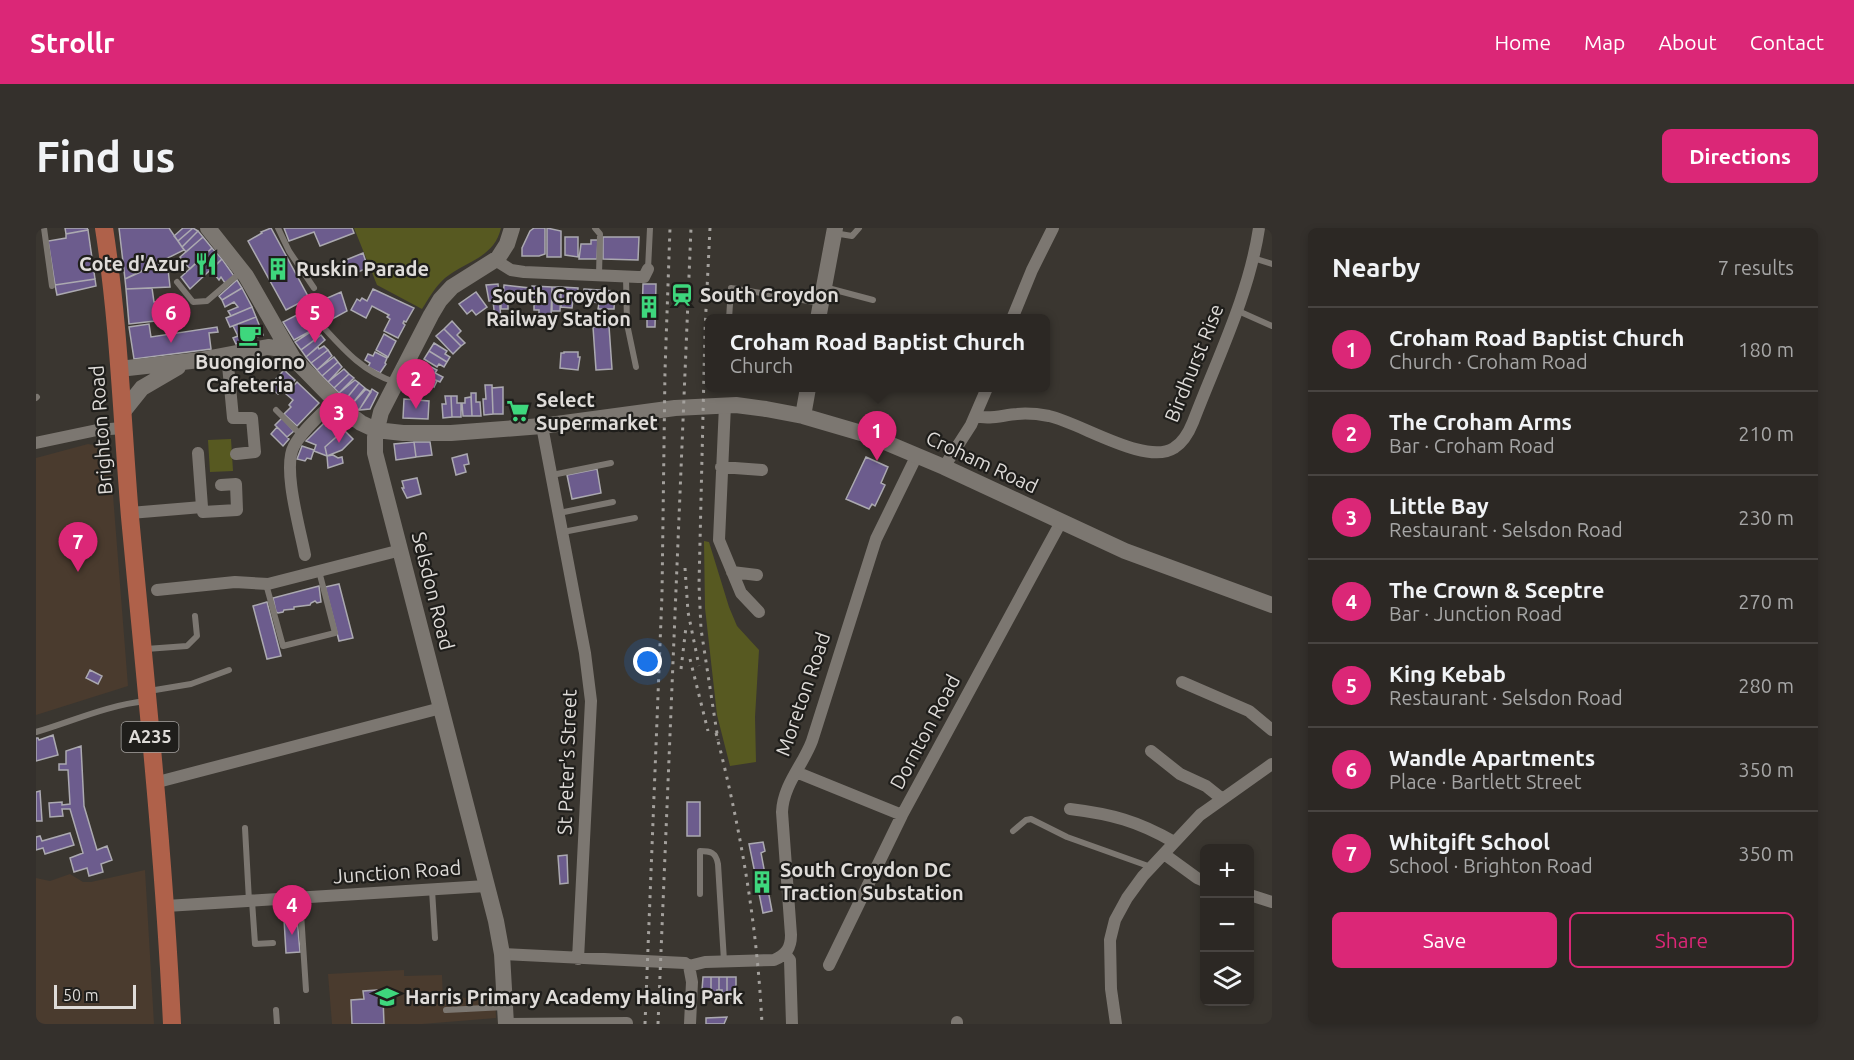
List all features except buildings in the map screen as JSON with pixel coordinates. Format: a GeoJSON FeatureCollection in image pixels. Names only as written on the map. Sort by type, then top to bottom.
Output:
{"type":"FeatureCollection","features":[{"type":"Feature","properties":{"kind":"main road","name":"Brighton Road"},"geometry":{"type":"LineString","coordinates":[[104,228],[119,369],[166,906],[172,1024]]}},
{"type":"Feature","properties":{"kind":"main road"},"geometry":{"type":"LineString","coordinates":[[119,369],[196,360],[264,347],[282,349],[293,357],[352,417],[376,430],[395,382],[431,315],[444,296],[457,284],[495,260],[504,249],[512,228]]}},
{"type":"Feature","properties":{"kind":"main road"},"geometry":{"type":"LineString","coordinates":[[212,230],[243,270],[293,357]]}},
{"type":"Feature","properties":{"kind":"main road"},"geometry":{"type":"LineString","coordinates":[[821,303],[834,231]]}},
{"type":"Feature","properties":{"kind":"main road"},"geometry":{"type":"LineString","coordinates":[[260,301],[273,347]]}},
{"type":"Feature","properties":{"kind":"main road"},"geometry":{"type":"LineString","coordinates":[[122,420],[131,399],[146,385],[196,360]]}},
{"type":"Feature","properties":{"kind":"main road"},"geometry":{"type":"LineString","coordinates":[[803,416],[807,392]]}},
{"type":"Feature","properties":{"kind":"main road","name":"Croham Road"},"geometry":{"type":"LineString","coordinates":[[376,430],[396,433],[451,433],[542,426],[675,408],[725,405],[750,406],[803,416],[868,435],[944,467],[1125,551],[1272,605]]}},
{"type":"Feature","properties":{"kind":"main road","name":"Selsdon Road"},"geometry":{"type":"LineString","coordinates":[[376,430],[375,453],[496,921],[502,954],[505,1018]]}},
{"type":"Feature","properties":{"kind":"street"},"geometry":{"type":"LineString","coordinates":[[1014,314],[1053,228]]}},
{"type":"Feature","properties":{"kind":"street","name":"Birdhurst Rise"},"geometry":{"type":"LineString","coordinates":[[976,416],[985,418],[1021,414],[1047,416],[1069,422],[1140,451],[1152,453],[1178,446],[1190,430],[1236,310],[1253,258],[1259,228]]}},
{"type":"Feature","properties":{"kind":"street"},"geometry":{"type":"LineString","coordinates":[[495,260],[511,270],[626,277],[644,277],[648,269]]}},
{"type":"Feature","properties":{"kind":"street"},"geometry":{"type":"LineString","coordinates":[[227,355],[233,418],[252,418],[255,452],[236,454]]}},
{"type":"Feature","properties":{"kind":"street"},"geometry":{"type":"LineString","coordinates":[[944,467],[976,416],[985,392]]}},
{"type":"Feature","properties":{"kind":"street"},"geometry":{"type":"LineString","coordinates":[[305,555],[289,462],[294,444],[334,401]]}},
{"type":"Feature","properties":{"kind":"street"},"geometry":{"type":"LineString","coordinates":[[725,405],[719,540],[741,593],[759,612]]}},
{"type":"Feature","properties":{"kind":"street"},"geometry":{"type":"LineString","coordinates":[[36,443],[122,420]]}},
{"type":"Feature","properties":{"kind":"street","name":"St Peter's Street"},"geometry":{"type":"LineString","coordinates":[[542,426],[585,653],[591,701],[579,958]]}},
{"type":"Feature","properties":{"kind":"street"},"geometry":{"type":"LineString","coordinates":[[198,453],[203,512],[237,510],[236,484],[221,485]]}},
{"type":"Feature","properties":{"kind":"street","name":"Moreton Road"},"geometry":{"type":"LineString","coordinates":[[784,954],[789,948],[791,938],[782,812],[784,792],[812,741],[876,539],[917,455]]}},
{"type":"Feature","properties":{"kind":"street"},"geometry":{"type":"LineString","coordinates":[[721,467],[762,470]]}},
{"type":"Feature","properties":{"kind":"street"},"geometry":{"type":"LineString","coordinates":[[130,513],[202,507]]}},
{"type":"Feature","properties":{"kind":"street","name":"Dornton Road"},"geometry":{"type":"LineString","coordinates":[[829,965],[902,815],[1061,522]]}},
{"type":"Feature","properties":{"kind":"street"},"geometry":{"type":"LineString","coordinates":[[157,590],[235,582],[266,584],[401,550]]}},
{"type":"Feature","properties":{"kind":"street"},"geometry":{"type":"LineString","coordinates":[[732,572],[758,575]]}},
{"type":"Feature","properties":{"kind":"street"},"geometry":{"type":"LineString","coordinates":[[1182,682],[1249,711],[1272,730]]}},
{"type":"Feature","properties":{"kind":"street"},"geometry":{"type":"LineString","coordinates":[[154,783],[441,708]]}},
{"type":"Feature","properties":{"kind":"street"},"geometry":{"type":"LineString","coordinates":[[1151,751],[1180,774],[1211,789],[1221,798]]}},
{"type":"Feature","properties":{"kind":"street"},"geometry":{"type":"LineString","coordinates":[[1116,1024],[1110,974],[1111,933],[1115,920],[1129,894],[1200,815],[1272,764]]}},
{"type":"Feature","properties":{"kind":"street"},"geometry":{"type":"LineString","coordinates":[[794,776],[902,815]]}},
{"type":"Feature","properties":{"kind":"street"},"geometry":{"type":"LineString","coordinates":[[1070,809],[1104,813],[1155,831],[1174,842]]}},
{"type":"Feature","properties":{"kind":"street"},"geometry":{"type":"LineString","coordinates":[[1164,854],[1200,879]]}},
{"type":"Feature","properties":{"kind":"street","name":"Junction Road"},"geometry":{"type":"LineString","coordinates":[[166,906],[486,886]]}},
{"type":"Feature","properties":{"kind":"street"},"geometry":{"type":"LineString","coordinates":[[1254,896],[1272,902]]}},
{"type":"Feature","properties":{"kind":"street"},"geometry":{"type":"LineString","coordinates":[[502,954],[677,962],[689,966],[701,963],[768,961],[784,954],[790,960],[792,1024]]}},
{"type":"Feature","properties":{"kind":"street"},"geometry":{"type":"LineString","coordinates":[[689,966],[692,976],[690,1024]]}},
{"type":"Feature","properties":{"kind":"street"},"geometry":{"type":"LineString","coordinates":[[505,1018],[627,1023]]}},
{"type":"Feature","properties":{"kind":"lane"},"geometry":{"type":"LineString","coordinates":[[44,228],[52,286]]}},
{"type":"Feature","properties":{"kind":"lane"},"geometry":{"type":"LineString","coordinates":[[278,228],[289,250],[314,288]]}},
{"type":"Feature","properties":{"kind":"lane"},"geometry":{"type":"LineString","coordinates":[[595,228],[600,234],[599,275]]}},
{"type":"Feature","properties":{"kind":"lane"},"geometry":{"type":"LineString","coordinates":[[648,269],[650,228]]}},
{"type":"Feature","properties":{"kind":"lane"},"geometry":{"type":"LineString","coordinates":[[834,231],[852,236],[859,228]]}},
{"type":"Feature","properties":{"kind":"lane"},"geometry":{"type":"LineString","coordinates":[[1253,258],[1272,264]]}},
{"type":"Feature","properties":{"kind":"lane"},"geometry":{"type":"LineString","coordinates":[[177,282],[193,302],[207,301],[243,270]]}},
{"type":"Feature","properties":{"kind":"lane"},"geometry":{"type":"LineString","coordinates":[[626,277],[627,324],[636,367]]}},
{"type":"Feature","properties":{"kind":"lane"},"geometry":{"type":"LineString","coordinates":[[729,314],[731,288],[821,303],[873,300]]}},
{"type":"Feature","properties":{"kind":"lane"},"geometry":{"type":"LineString","coordinates":[[1236,310],[1272,326]]}},
{"type":"Feature","properties":{"kind":"lane"},"geometry":{"type":"LineString","coordinates":[[325,329],[366,368],[395,382]]}},
{"type":"Feature","properties":{"kind":"lane"},"geometry":{"type":"LineString","coordinates":[[276,410],[301,435]]}},
{"type":"Feature","properties":{"kind":"lane"},"geometry":{"type":"LineString","coordinates":[[551,475],[611,463]]}},
{"type":"Feature","properties":{"kind":"lane"},"geometry":{"type":"LineString","coordinates":[[559,513],[613,502]]}},
{"type":"Feature","properties":{"kind":"lane"},"geometry":{"type":"LineString","coordinates":[[562,532],[635,518]]}},
{"type":"Feature","properties":{"kind":"lane"},"geometry":{"type":"LineString","coordinates":[[266,584],[283,646],[335,633],[319,571]]}},
{"type":"Feature","properties":{"kind":"lane"},"geometry":{"type":"LineString","coordinates":[[142,650],[187,646],[197,636],[195,616]]}},
{"type":"Feature","properties":{"kind":"lane"},"geometry":{"type":"LineString","coordinates":[[36,732],[229,670]]}},
{"type":"Feature","properties":{"kind":"lane"},"geometry":{"type":"LineString","coordinates":[[1013,831],[1026,820],[1031,819],[1067,837],[1152,867]]}},
{"type":"Feature","properties":{"kind":"lane"},"geometry":{"type":"LineString","coordinates":[[245,828],[255,945],[273,943]]}},
{"type":"Feature","properties":{"kind":"lane"},"geometry":{"type":"LineString","coordinates":[[700,894],[700,851],[710,851],[716,856],[718,864],[724,962]]}},
{"type":"Feature","properties":{"kind":"lane"},"geometry":{"type":"LineString","coordinates":[[432,890],[435,938]]}},
{"type":"Feature","properties":{"kind":"lane"},"geometry":{"type":"LineString","coordinates":[[300,898],[306,990]]}},
{"type":"Feature","properties":{"kind":"lane"},"geometry":{"type":"LineString","coordinates":[[276,1010],[277,1024]]}},
{"type":"Feature","properties":{"kind":"lane"},"geometry":{"type":"LineString","coordinates":[[446,1010],[505,1018]]}},
{"type":"Feature","properties":{"kind":"shaded area"},"geometry":{"type":"Polygon","coordinates":[[[354,228],[501,228],[486,253],[445,278],[422,309],[377,285],[354,228]]]}},
{"type":"Feature","properties":{"kind":"shaded area"},"geometry":{"type":"Polygon","coordinates":[[[231,439],[233,471],[210,472],[208,440],[231,439]]]}},
{"type":"Feature","properties":{"kind":"shaded area"},"geometry":{"type":"Polygon","coordinates":[[[88,444],[101,446],[110,457],[128,686],[36,715],[36,458],[88,444]]]}},
{"type":"Feature","properties":{"kind":"shaded area"},"geometry":{"type":"Polygon","coordinates":[[[704,541],[709,542],[737,626],[759,650],[755,717],[756,762],[730,766],[717,715],[705,608],[704,541]]]}},
{"type":"Feature","properties":{"kind":"shaded area"},"geometry":{"type":"Polygon","coordinates":[[[145,870],[154,1024],[36,1024],[36,878],[50,881],[70,874],[83,882],[91,882],[145,870]]]}},
{"type":"Feature","properties":{"kind":"shaded area","name":"Harris Primary Academy Haling Park"},"geometry":{"type":"Polygon","coordinates":[[[404,970],[404,976],[442,975],[443,999],[495,996],[496,1018],[422,1024],[332,1024],[328,974],[404,970]]]}},
{"type":"Feature","properties":{"kind":"railway"},"geometry":{"type":"LineString","coordinates":[[645,1024],[662,594],[665,371],[670,228]]}},
{"type":"Feature","properties":{"kind":"railway"},"geometry":{"type":"LineString","coordinates":[[658,1024],[691,228]]}},
{"type":"Feature","properties":{"kind":"railway"},"geometry":{"type":"LineString","coordinates":[[706,314],[710,228]]}},
{"type":"Feature","properties":{"kind":"railway"},"geometry":{"type":"LineString","coordinates":[[705,330],[699,585],[701,629],[718,740]]}},
{"type":"Feature","properties":{"kind":"railway"},"geometry":{"type":"LineString","coordinates":[[685,568],[688,612],[699,666]]}},
{"type":"Feature","properties":{"kind":"railway"},"geometry":{"type":"LineString","coordinates":[[681,669],[686,627]]}},
{"type":"Feature","properties":{"kind":"railway"},"geometry":{"type":"LineString","coordinates":[[690,659],[708,731]]}},
{"type":"Feature","properties":{"kind":"railway"},"geometry":{"type":"LineString","coordinates":[[716,733],[733,805],[752,914],[762,1024]]}},
{"type":"Feature","properties":{"kind":"place","name":"Cote d'Azur"},"geometry":{"type":"Point","coordinates":[206,264]}},
{"type":"Feature","properties":{"kind":"place","name":"Ruskin Parade"},"geometry":{"type":"Point","coordinates":[278,269]}},
{"type":"Feature","properties":{"kind":"place","name":"South Croydon"},"geometry":{"type":"Point","coordinates":[682,295]}},
{"type":"Feature","properties":{"kind":"place","name":"South Croydon Railway Station"},"geometry":{"type":"Point","coordinates":[649,307]}},
{"type":"Feature","properties":{"kind":"place","name":"Buongiorno Cafeteria"},"geometry":{"type":"Point","coordinates":[250,335]}},
{"type":"Feature","properties":{"kind":"place","name":"Wandle Apartments"},"geometry":{"type":"Point","coordinates":[171,343]}},
{"type":"Feature","properties":{"kind":"place","name":"King Kebab"},"geometry":{"type":"Point","coordinates":[315,343]}},
{"type":"Feature","properties":{"kind":"place","name":"The Croham Arms"},"geometry":{"type":"Point","coordinates":[416,409]}},
{"type":"Feature","properties":{"kind":"place","name":"Select Supermarket"},"geometry":{"type":"Point","coordinates":[518,411]}},
{"type":"Feature","properties":{"kind":"place","name":"Little Bay"},"geometry":{"type":"Point","coordinates":[339,443]}},
{"type":"Feature","properties":{"kind":"place","name":"Croham Road Baptist Church"},"geometry":{"type":"Point","coordinates":[877,461]}},
{"type":"Feature","properties":{"kind":"place","name":"Whitgift School"},"geometry":{"type":"Point","coordinates":[78,572]}},
{"type":"Feature","properties":{"kind":"place","name":"South Croydon DC Traction Substation"},"geometry":{"type":"Point","coordinates":[762,882]}},
{"type":"Feature","properties":{"kind":"place","name":"The Crown & Sceptre"},"geometry":{"type":"Point","coordinates":[292,935]}},
{"type":"Feature","properties":{"kind":"place","name":"Harris Primary Academy Haling Park"},"geometry":{"type":"Point","coordinates":[387,997]}}]}
